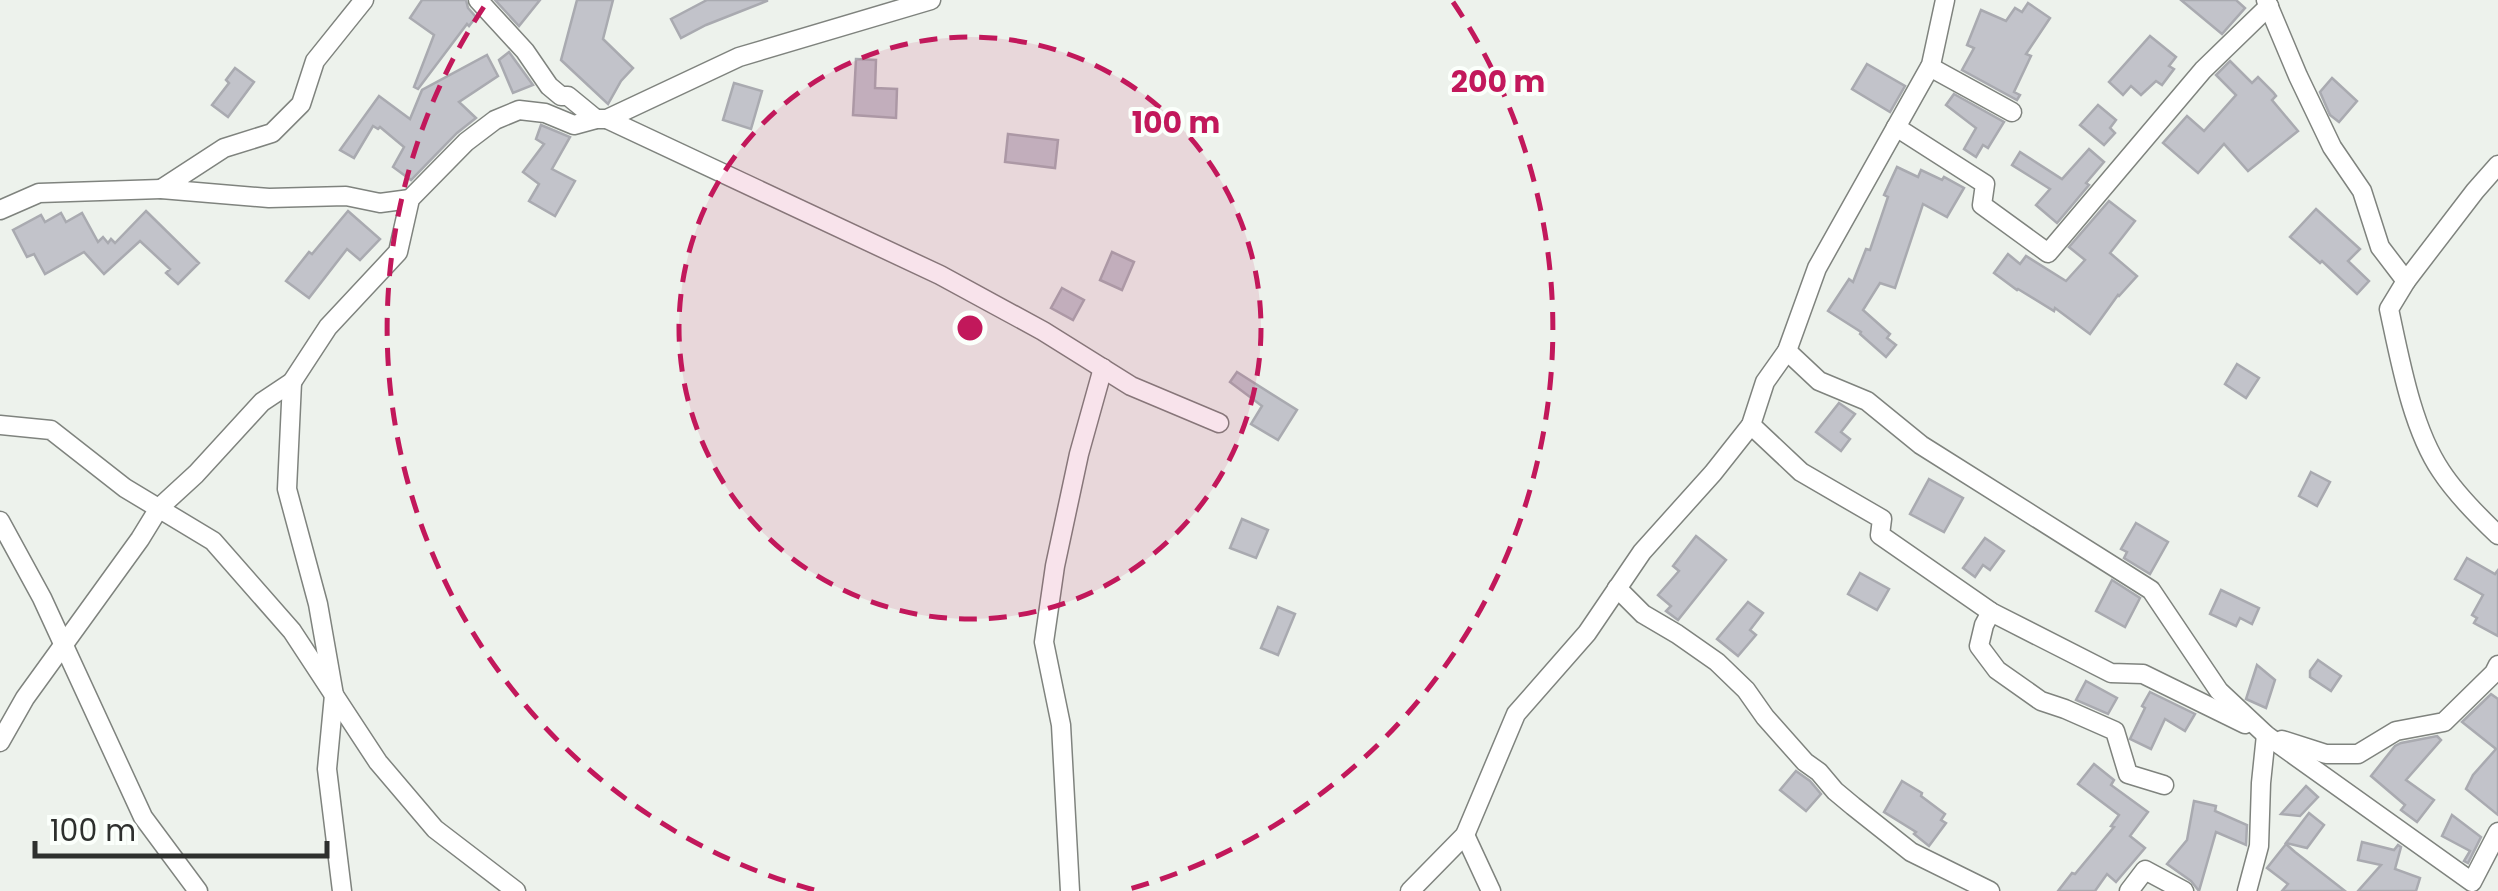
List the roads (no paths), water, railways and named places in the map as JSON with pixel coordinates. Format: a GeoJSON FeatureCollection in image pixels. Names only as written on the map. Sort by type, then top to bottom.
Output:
{"type":"FeatureCollection","features":[{"type":"Feature","properties":{"kind":"street"},"geometry":{"type":"LineString","coordinates":[[161,189],[224,148],[272,132],[301,104],[315,62],[364,0]]}},
{"type":"Feature","properties":{"kind":"street"},"geometry":{"type":"LineString","coordinates":[[478,0],[525,51],[550,86],[601,119],[940,275],[1131,386],[1219,423]]}},
{"type":"Feature","properties":{"kind":"street"},"geometry":{"type":"LineString","coordinates":[[0,742],[24,698],[159,508],[262,402],[292,382],[328,327],[398,252],[410,199],[466,142],[495,120],[519,110],[545,113],[574,125],[601,119],[738,57],[931,0]]}},
{"type":"Feature","properties":{"kind":"street"},"geometry":{"type":"LineString","coordinates":[[1410,891],[1465,835],[1516,714],[1588,634],[1642,552],[1714,473],[1751,425],[1765,382],[1787,351],[1817,268],[1930,67],[1945,0]]}},
{"type":"Feature","properties":{"kind":"street"},"geometry":{"type":"LineString","coordinates":[[1896,127],[1985,184],[1982,206],[2048,253],[2202,70],[2268,3],[2332,146],[2362,191],[2380,247],[2406,280]]}},
{"type":"Feature","properties":{"kind":"street"},"geometry":{"type":"LineString","coordinates":[[1930,67],[2012,112]]}},
{"type":"Feature","properties":{"kind":"street"},"geometry":{"type":"LineString","coordinates":[[2498,165],[2474,190],[2406,280],[2390,309],[2404,376],[2426,444],[2441,472],[2498,534]]}},
{"type":"Feature","properties":{"kind":"street"},"geometry":{"type":"LineString","coordinates":[[1,209],[39,193],[161,189],[270,198],[346,196],[380,204],[410,199]]}},
{"type":"Feature","properties":{"kind":"street"},"geometry":{"type":"LineString","coordinates":[[1787,351],[1820,381],[1867,401],[1920,445],[2151,590],[2219,691],[2266,734],[2472,882],[2497,835]]}},
{"type":"Feature","properties":{"kind":"street"},"geometry":{"type":"LineString","coordinates":[[1070,891],[1061,725],[1044,642],[1078,454],[1103,368]]}},
{"type":"Feature","properties":{"kind":"street"},"geometry":{"type":"LineString","coordinates":[[292,382],[287,490],[318,604],[334,695],[327,769],[342,891]]}},
{"type":"Feature","properties":{"kind":"street"},"geometry":{"type":"LineString","coordinates":[[0,425],[51,430],[126,488],[213,541],[292,632],[378,762],[435,828],[516,891]]}},
{"type":"Feature","properties":{"kind":"street"},"geometry":{"type":"LineString","coordinates":[[1751,425],[1801,472],[1882,519],[1880,535],[1991,612],[2112,673],[2144,674],[2266,734],[2326,754],[2358,754],[2396,730],[2444,722],[2498,666]]}},
{"type":"Feature","properties":{"kind":"street"},"geometry":{"type":"LineString","coordinates":[[0,521],[42,598],[142,817],[198,891]]}},
{"type":"Feature","properties":{"kind":"street"},"geometry":{"type":"LineString","coordinates":[[1617,588],[1643,614],[1717,662],[1835,791],[1911,852],[1987,890]]}},
{"type":"Feature","properties":{"kind":"street"},"geometry":{"type":"LineString","coordinates":[[1991,612],[1979,646],[1997,670],[2041,701],[2114,732],[2128,774],[2164,785]]}},
{"type":"Feature","properties":{"kind":"street"},"geometry":{"type":"LineString","coordinates":[[2246,891],[2259,846],[2266,734]]}},
{"type":"Feature","properties":{"kind":"street"},"geometry":{"type":"LineString","coordinates":[[1465,835],[1491,891]]}},
{"type":"Feature","properties":{"kind":"street"},"geometry":{"type":"LineString","coordinates":[[2129,891],[2145,870],[2184,891]]}}]}
